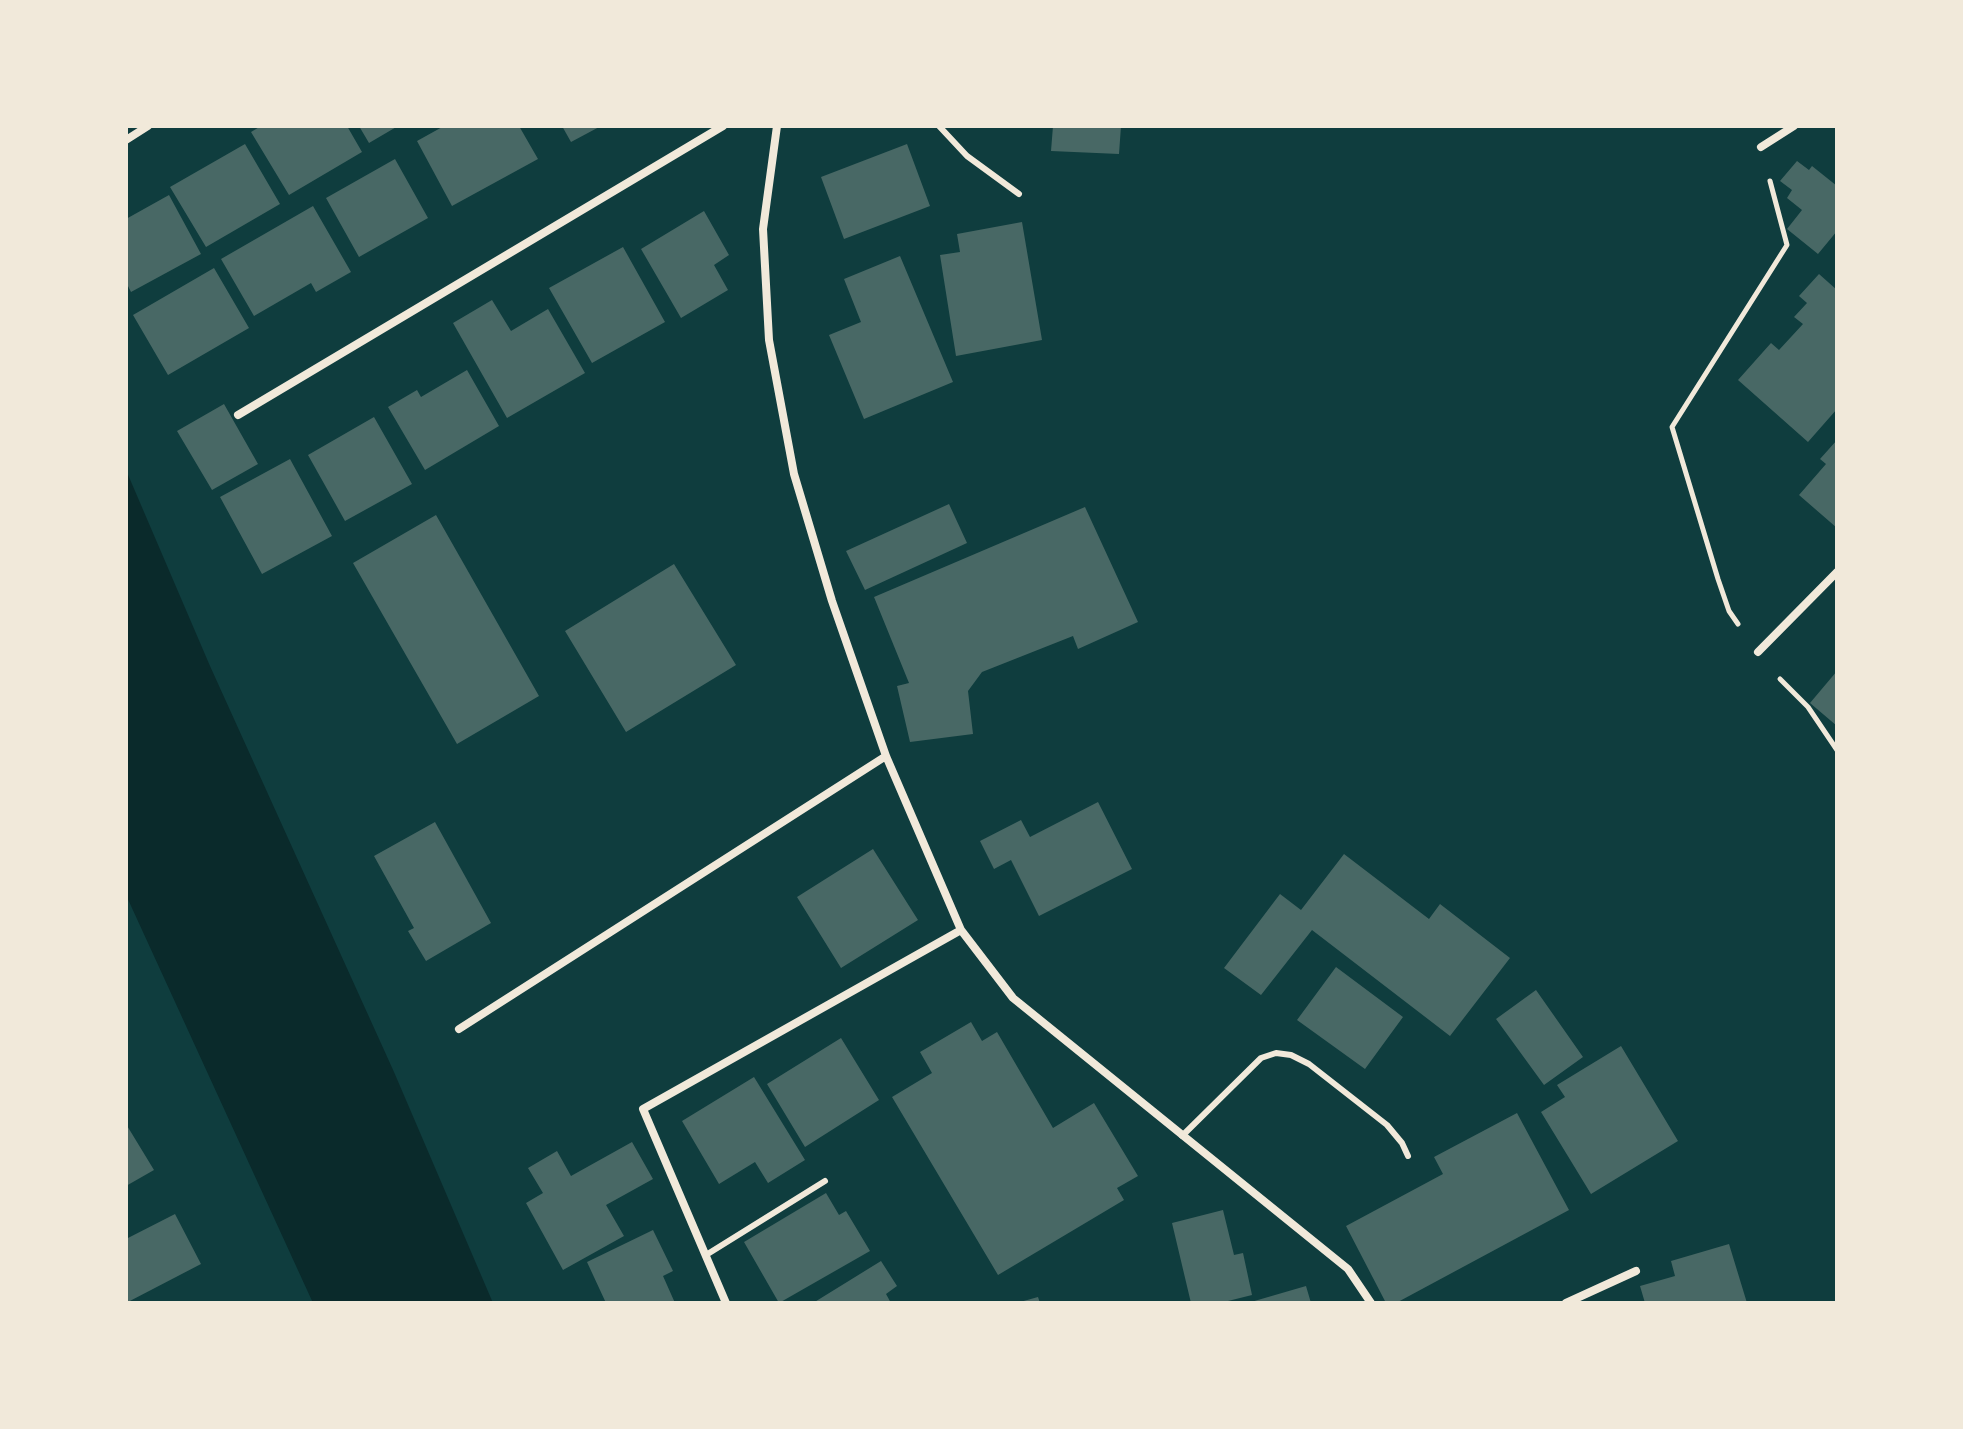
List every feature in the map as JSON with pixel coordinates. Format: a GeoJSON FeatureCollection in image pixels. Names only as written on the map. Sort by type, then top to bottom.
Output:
{"type":"FeatureCollection","features":[{"type":"Feature","properties":{"kind":"street"},"geometry":{"type":"LineString","coordinates":[[126,140],[148,126]]}},
{"type":"Feature","properties":{"kind":"street"},"geometry":{"type":"LineString","coordinates":[[238,415],[723,126]]}},
{"type":"Feature","properties":{"kind":"street"},"geometry":{"type":"LineString","coordinates":[[777,126],[763,229],[769,340],[794,474],[832,601],[886,756],[961,930],[1013,998],[1348,1269],[1371,1303]]}},
{"type":"Feature","properties":{"kind":"street"},"geometry":{"type":"LineString","coordinates":[[1761,147],[1794,126]]}},
{"type":"Feature","properties":{"kind":"street"},"geometry":{"type":"LineString","coordinates":[[1758,652],[1837,572]]}},
{"type":"Feature","properties":{"kind":"street"},"geometry":{"type":"LineString","coordinates":[[459,1029],[886,756]]}},
{"type":"Feature","properties":{"kind":"street"},"geometry":{"type":"LineString","coordinates":[[726,1303],[643,1109],[961,930]]}},
{"type":"Feature","properties":{"kind":"street"},"geometry":{"type":"LineString","coordinates":[[1566,1303],[1636,1271]]}},
{"type":"Feature","properties":{"kind":"lane"},"geometry":{"type":"LineString","coordinates":[[939,126],[967,156],[1019,194]]}},
{"type":"Feature","properties":{"kind":"lane"},"geometry":{"type":"LineString","coordinates":[[1182,1136],[1261,1058],[1276,1053],[1291,1055],[1309,1064],[1387,1125],[1408,1156]]}},
{"type":"Feature","properties":{"kind":"lane"},"geometry":{"type":"LineString","coordinates":[[706,1255],[825,1181]]}},
{"type":"Feature","properties":{"kind":"path"},"geometry":{"type":"LineString","coordinates":[[1761,147],[1787,245],[1672,427],[1729,611],[1770,669],[1808,707],[1837,750]]}},
{"type":"Feature","properties":{"kind":"water"},"geometry":{"type":"Polygon","coordinates":[[[126,470],[210,666],[394,1072],[493,1303],[313,1303],[126,895],[126,470]]]}},
{"type":"Feature","properties":{"kind":"building"},"geometry":{"type":"Polygon","coordinates":[[[261,126],[347,126],[362,152],[289,195],[251,132],[261,126]]]}},
{"type":"Feature","properties":{"kind":"building"},"geometry":{"type":"Polygon","coordinates":[[[359,126],[398,126],[369,143],[359,126]]]}},
{"type":"Feature","properties":{"kind":"building"},"geometry":{"type":"Polygon","coordinates":[[[444,126],[519,126],[538,159],[452,206],[417,141],[444,126]]]}},
{"type":"Feature","properties":{"kind":"building"},"geometry":{"type":"Polygon","coordinates":[[[562,126],[601,126],[571,142],[562,126]]]}},
{"type":"Feature","properties":{"kind":"building"},"geometry":{"type":"Polygon","coordinates":[[[1053,126],[1121,126],[1119,154],[1051,151],[1053,126]]]}},
{"type":"Feature","properties":{"kind":"building"},"geometry":{"type":"Polygon","coordinates":[[[245,144],[280,204],[206,247],[170,187],[245,144]]]}},
{"type":"Feature","properties":{"kind":"building"},"geometry":{"type":"Polygon","coordinates":[[[907,144],[930,206],[844,239],[821,177],[907,144]]]}},
{"type":"Feature","properties":{"kind":"building"},"geometry":{"type":"Polygon","coordinates":[[[395,159],[428,218],[359,257],[326,198],[395,159]]]}},
{"type":"Feature","properties":{"kind":"building"},"geometry":{"type":"Polygon","coordinates":[[[1797,161],[1809,170],[1812,166],[1837,186],[1837,231],[1818,254],[1787,229],[1802,210],[1787,198],[1792,190],[1780,181],[1797,161]]]}},
{"type":"Feature","properties":{"kind":"building"},"geometry":{"type":"Polygon","coordinates":[[[169,195],[201,254],[131,292],[126,282],[126,219],[169,195]]]}},
{"type":"Feature","properties":{"kind":"building"},"geometry":{"type":"Polygon","coordinates":[[[313,206],[351,272],[316,292],[311,283],[254,316],[221,259],[313,206]]]}},
{"type":"Feature","properties":{"kind":"building"},"geometry":{"type":"Polygon","coordinates":[[[704,211],[729,255],[714,265],[728,290],[681,318],[641,249],[704,211]]]}},
{"type":"Feature","properties":{"kind":"building"},"geometry":{"type":"Polygon","coordinates":[[[1022,222],[1042,340],[956,356],[940,255],[960,252],[957,234],[1022,222]]]}},
{"type":"Feature","properties":{"kind":"building"},"geometry":{"type":"Polygon","coordinates":[[[623,247],[665,322],[592,363],[549,288],[623,247]]]}},
{"type":"Feature","properties":{"kind":"building"},"geometry":{"type":"Polygon","coordinates":[[[900,256],[953,382],[864,419],[829,335],[861,322],[844,279],[900,256]]]}},
{"type":"Feature","properties":{"kind":"building"},"geometry":{"type":"Polygon","coordinates":[[[214,268],[249,328],[168,375],[133,315],[214,268]]]}},
{"type":"Feature","properties":{"kind":"building"},"geometry":{"type":"Polygon","coordinates":[[[1819,274],[1837,290],[1837,409],[1808,442],[1738,380],[1771,343],[1779,350],[1803,324],[1794,317],[1807,303],[1799,296],[1819,274]]]}},
{"type":"Feature","properties":{"kind":"building"},"geometry":{"type":"Polygon","coordinates":[[[492,300],[511,331],[548,309],[585,373],[507,418],[453,323],[492,300]]]}},
{"type":"Feature","properties":{"kind":"building"},"geometry":{"type":"Polygon","coordinates":[[[467,370],[499,426],[425,470],[388,407],[417,390],[421,397],[467,370]]]}},
{"type":"Feature","properties":{"kind":"building"},"geometry":{"type":"Polygon","coordinates":[[[224,404],[258,464],[212,490],[177,431],[224,404]]]}},
{"type":"Feature","properties":{"kind":"building"},"geometry":{"type":"Polygon","coordinates":[[[374,417],[412,484],[345,521],[308,455],[374,417]]]}},
{"type":"Feature","properties":{"kind":"building"},"geometry":{"type":"Polygon","coordinates":[[[1837,440],[1837,528],[1799,495],[1826,464],[1820,459],[1837,440]]]}},
{"type":"Feature","properties":{"kind":"building"},"geometry":{"type":"Polygon","coordinates":[[[290,459],[332,536],[262,574],[220,497],[290,459]]]}},
{"type":"Feature","properties":{"kind":"building"},"geometry":{"type":"Polygon","coordinates":[[[949,504],[967,543],[865,590],[846,551],[949,504]]]}},
{"type":"Feature","properties":{"kind":"building"},"geometry":{"type":"Polygon","coordinates":[[[1085,507],[1138,622],[1078,649],[1073,636],[982,672],[968,691],[973,734],[910,742],[897,686],[909,683],[874,597],[1085,507]]]}},
{"type":"Feature","properties":{"kind":"building"},"geometry":{"type":"Polygon","coordinates":[[[436,515],[539,696],[457,744],[353,563],[436,515]]]}},
{"type":"Feature","properties":{"kind":"building"},"geometry":{"type":"Polygon","coordinates":[[[674,564],[736,665],[626,732],[565,631],[674,564]]]}},
{"type":"Feature","properties":{"kind":"building"},"geometry":{"type":"Polygon","coordinates":[[[1837,671],[1837,726],[1810,703],[1837,671]]]}},
{"type":"Feature","properties":{"kind":"building"},"geometry":{"type":"Polygon","coordinates":[[[1098,802],[1132,869],[1039,916],[1011,860],[994,869],[980,841],[1021,820],[1030,837],[1098,802]]]}},
{"type":"Feature","properties":{"kind":"building"},"geometry":{"type":"Polygon","coordinates":[[[435,822],[491,923],[426,961],[408,931],[414,928],[374,856],[435,822]]]}},
{"type":"Feature","properties":{"kind":"building"},"geometry":{"type":"Polygon","coordinates":[[[873,849],[918,920],[841,968],[797,897],[873,849]]]}},
{"type":"Feature","properties":{"kind":"building"},"geometry":{"type":"Polygon","coordinates":[[[1344,854],[1429,919],[1440,904],[1510,958],[1450,1036],[1312,930],[1261,995],[1224,968],[1280,894],[1301,910],[1344,854]]]}},
{"type":"Feature","properties":{"kind":"building"},"geometry":{"type":"Polygon","coordinates":[[[1336,967],[1403,1017],[1365,1069],[1297,1020],[1336,967]]]}},
{"type":"Feature","properties":{"kind":"building"},"geometry":{"type":"Polygon","coordinates":[[[1536,990],[1583,1057],[1544,1085],[1496,1019],[1536,990]]]}},
{"type":"Feature","properties":{"kind":"building"},"geometry":{"type":"Polygon","coordinates":[[[971,1022],[982,1041],[997,1032],[1053,1128],[1094,1103],[1138,1176],[1117,1188],[1124,1200],[998,1275],[892,1097],[932,1073],[920,1052],[971,1022]]]}},
{"type":"Feature","properties":{"kind":"building"},"geometry":{"type":"Polygon","coordinates":[[[841,1038],[879,1100],[805,1147],[767,1084],[841,1038]]]}},
{"type":"Feature","properties":{"kind":"building"},"geometry":{"type":"Polygon","coordinates":[[[1621,1046],[1678,1141],[1591,1194],[1541,1112],[1565,1097],[1557,1085],[1621,1046]]]}},
{"type":"Feature","properties":{"kind":"building"},"geometry":{"type":"Polygon","coordinates":[[[754,1077],[805,1160],[768,1183],[755,1162],[719,1184],[682,1121],[754,1077]]]}},
{"type":"Feature","properties":{"kind":"building"},"geometry":{"type":"Polygon","coordinates":[[[1517,1113],[1569,1210],[1396,1303],[1386,1303],[1346,1226],[1443,1174],[1434,1157],[1517,1113]]]}},
{"type":"Feature","properties":{"kind":"building"},"geometry":{"type":"Polygon","coordinates":[[[126,1124],[154,1170],[126,1186],[126,1124]]]}},
{"type":"Feature","properties":{"kind":"building"},"geometry":{"type":"Polygon","coordinates":[[[632,1142],[653,1179],[606,1205],[624,1236],[563,1270],[526,1203],[543,1193],[528,1168],[557,1151],[571,1176],[632,1142]]]}},
{"type":"Feature","properties":{"kind":"building"},"geometry":{"type":"Polygon","coordinates":[[[826,1193],[839,1215],[846,1211],[870,1251],[779,1303],[744,1242],[826,1193]]]}},
{"type":"Feature","properties":{"kind":"building"},"geometry":{"type":"Polygon","coordinates":[[[1223,1210],[1234,1255],[1243,1253],[1252,1295],[1220,1303],[1191,1303],[1172,1223],[1223,1210]]]}},
{"type":"Feature","properties":{"kind":"building"},"geometry":{"type":"Polygon","coordinates":[[[175,1214],[201,1264],[126,1303],[126,1239],[175,1214]]]}},
{"type":"Feature","properties":{"kind":"building"},"geometry":{"type":"Polygon","coordinates":[[[653,1230],[673,1271],[663,1276],[675,1303],[606,1303],[587,1262],[653,1230]]]}},
{"type":"Feature","properties":{"kind":"building"},"geometry":{"type":"Polygon","coordinates":[[[1729,1244],[1747,1303],[1645,1303],[1640,1286],[1675,1276],[1671,1261],[1729,1244]]]}},
{"type":"Feature","properties":{"kind":"building"},"geometry":{"type":"Polygon","coordinates":[[[881,1261],[897,1286],[886,1294],[891,1303],[813,1303],[881,1261]]]}},
{"type":"Feature","properties":{"kind":"building"},"geometry":{"type":"Polygon","coordinates":[[[1306,1286],[1311,1303],[1251,1303],[1251,1302],[1306,1286]]]}},
{"type":"Feature","properties":{"kind":"building"},"geometry":{"type":"Polygon","coordinates":[[[1038,1297],[1040,1303],[1020,1303],[1020,1302],[1038,1297]]]}}]}
